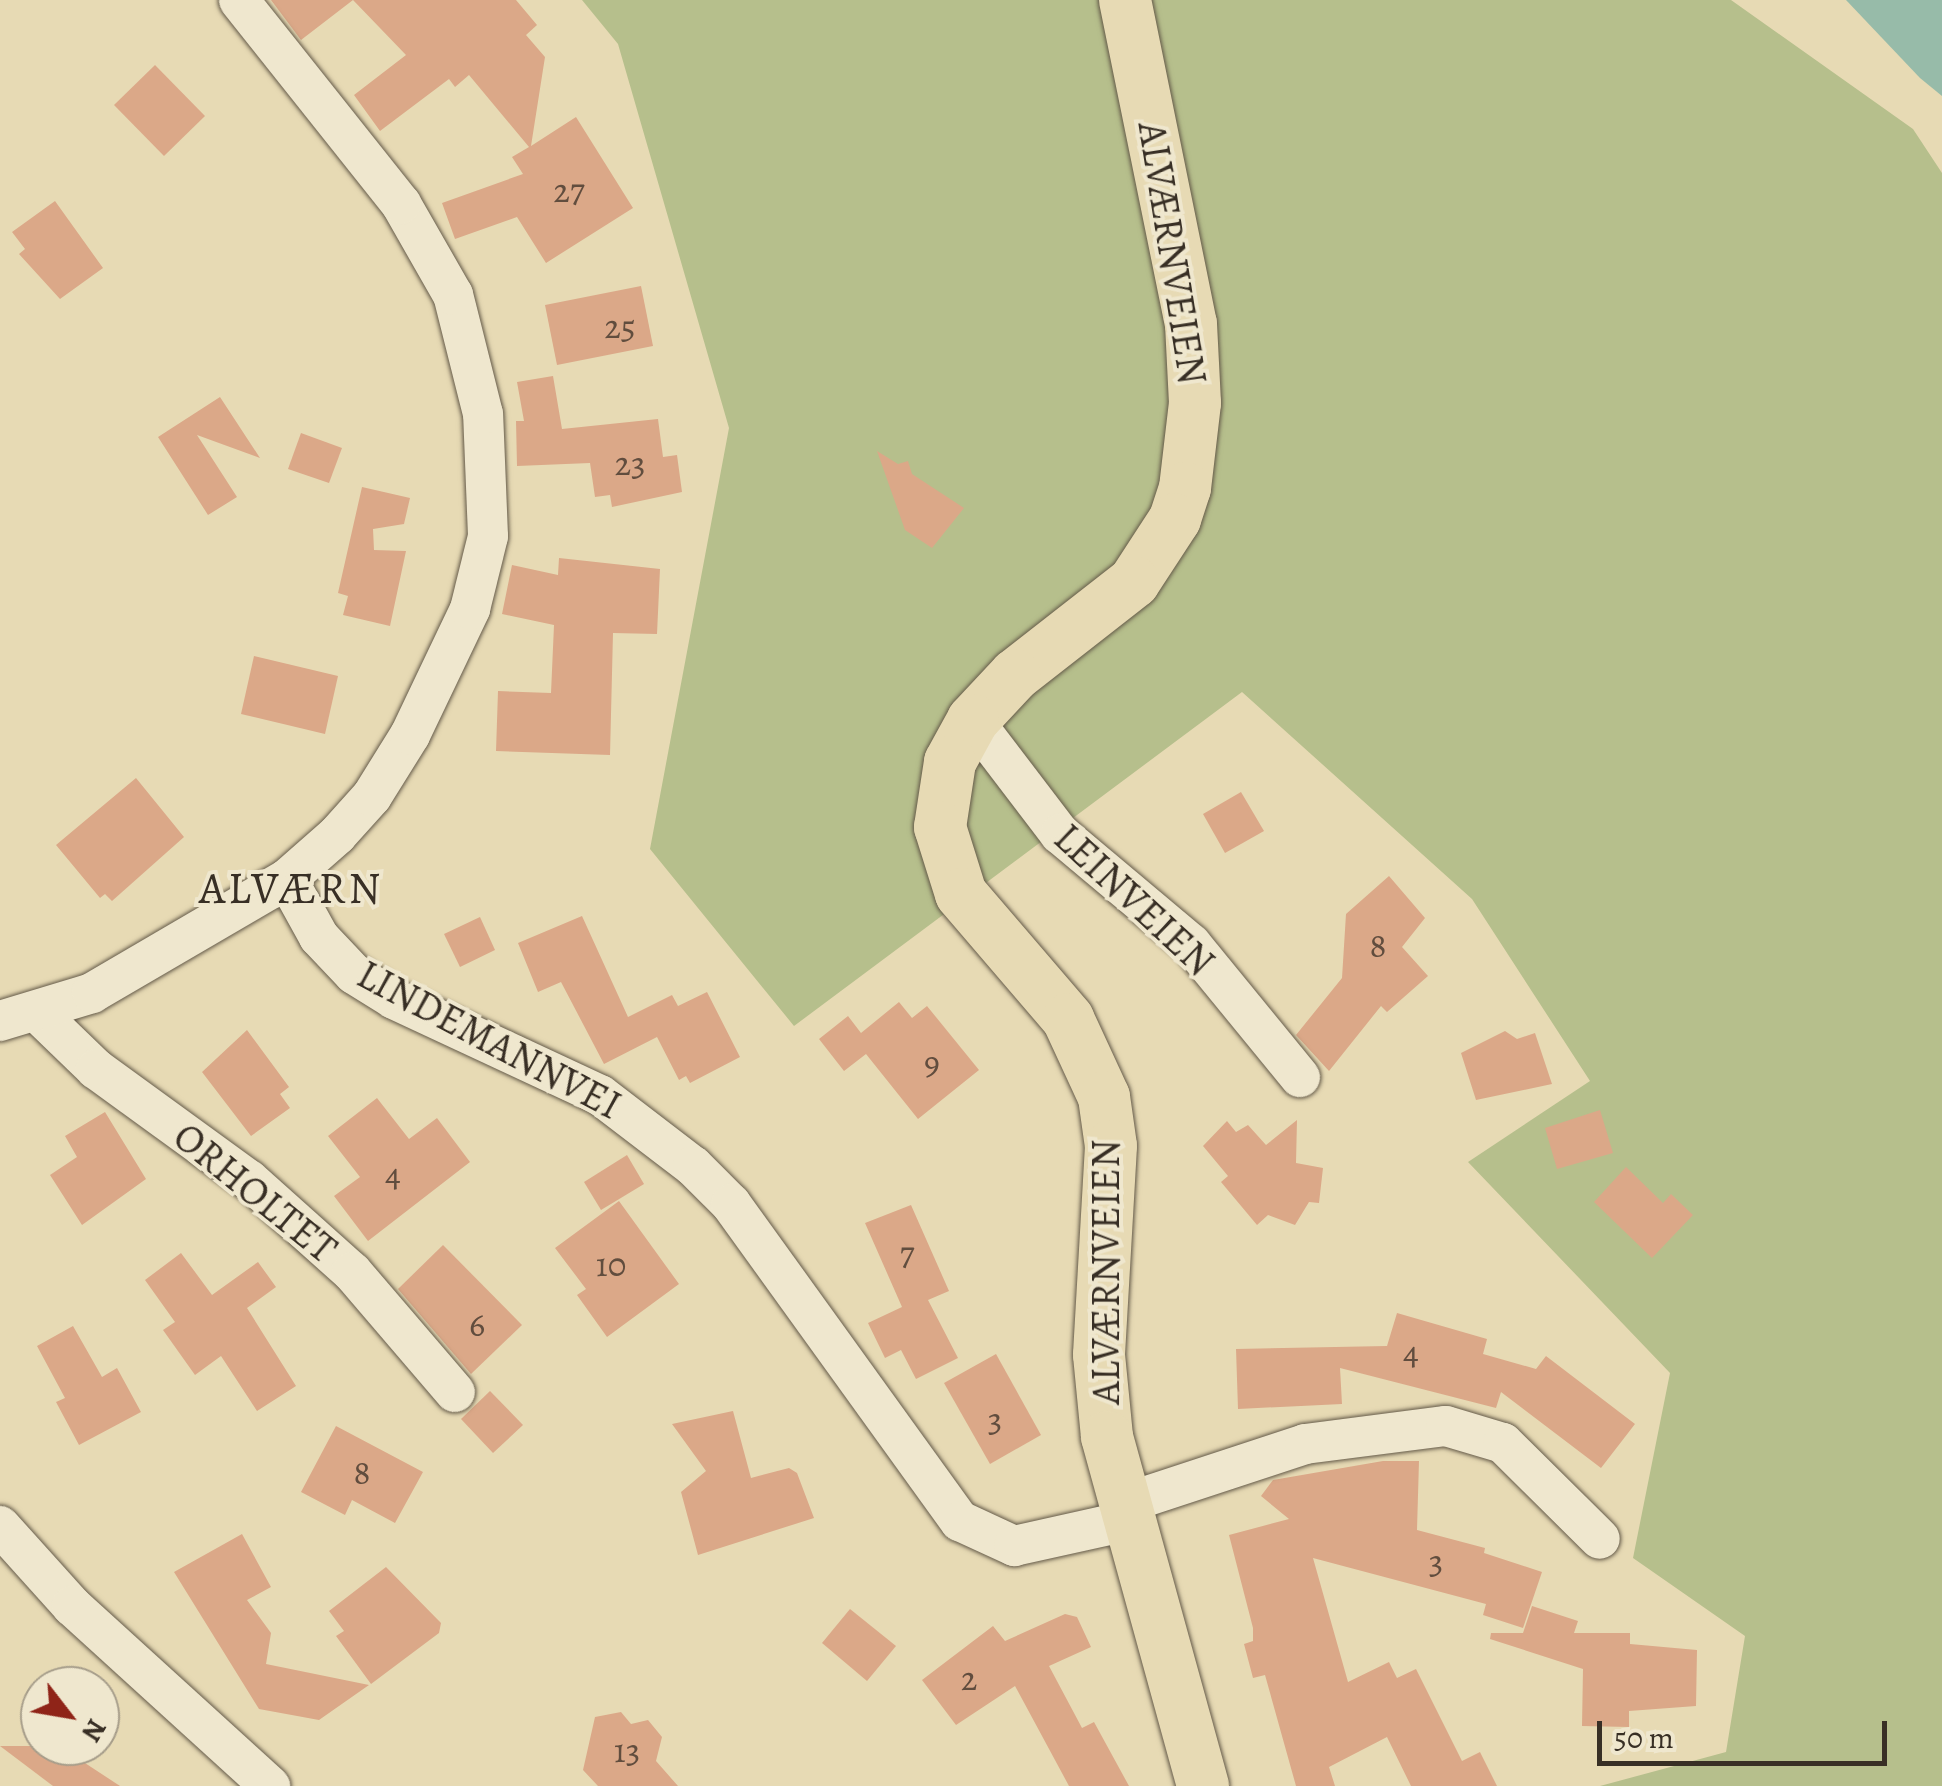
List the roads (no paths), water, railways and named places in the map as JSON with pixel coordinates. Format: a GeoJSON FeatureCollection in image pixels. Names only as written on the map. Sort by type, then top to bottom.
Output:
{"type":"FeatureCollection","features":[{"type":"Feature","properties":{"kind":"main road","name":"ALVÆRNVEIEN"},"geometry":{"type":"LineString","coordinates":[[1125,0],[1191,324],[1195,403],[1185,488],[1175,519],[1134,582],[1016,676],[973,720],[942,790],[940,826],[949,866],[974,912],[1068,1019],[1104,1097],[1111,1146],[1099,1355],[1125,1512],[1203,1786]]}},
{"type":"Feature","properties":{"kind":"street"},"geometry":{"type":"LineString","coordinates":[[239,0],[401,204],[452,295],[484,414],[490,477],[488,536],[470,609],[410,735],[372,796],[287,879]]}},
{"type":"Feature","properties":{"kind":"street","name":"LEINVEIEN"},"geometry":{"type":"LineString","coordinates":[[973,720],[1060,834],[1191,944],[1300,1077]]}},
{"type":"Feature","properties":{"kind":"street","name":"ORHOLTET"},"geometry":{"type":"LineString","coordinates":[[18,1016],[92,993],[287,879]]}},
{"type":"Feature","properties":{"kind":"street","name":"LINDEMANNVEI"},"geometry":{"type":"LineString","coordinates":[[287,879],[319,938],[354,974],[394,1000],[600,1095],[693,1166],[731,1204],[960,1521],[1014,1546],[1125,1512],[1305,1444],[1446,1426],[1503,1443],[1600,1539]]}},
{"type":"Feature","properties":{"kind":"street","name":"ORHOLTET"},"geometry":{"type":"LineString","coordinates":[[18,1016],[250,1180],[337,1259],[456,1392]]}},
{"type":"Feature","properties":{"kind":"street"},"geometry":{"type":"LineString","coordinates":[[0,1526],[72,1606],[270,1786]]}},
{"type":"Feature","properties":{"kind":"district","name":"ALVÆRN"},"geometry":{"type":"Point","coordinates":[291,889]}}]}
